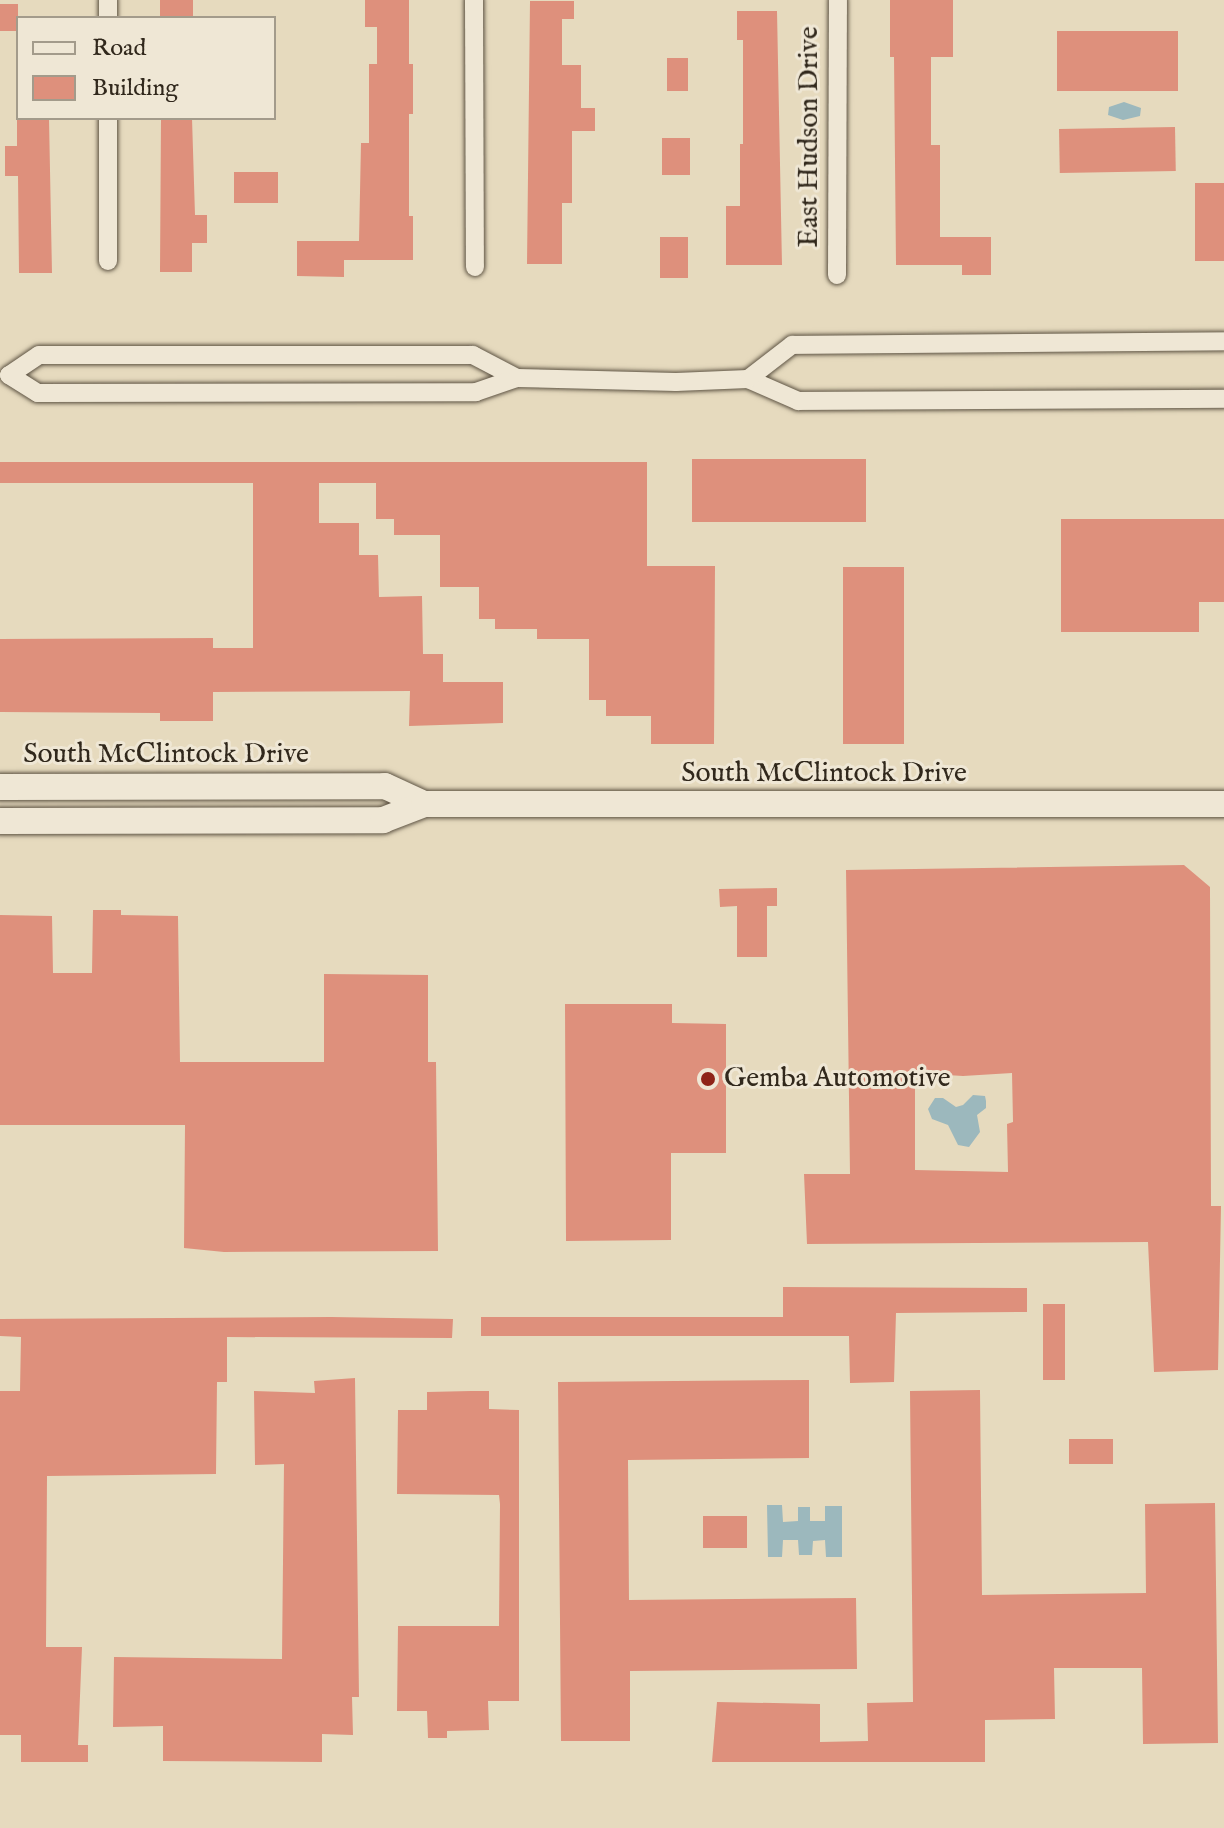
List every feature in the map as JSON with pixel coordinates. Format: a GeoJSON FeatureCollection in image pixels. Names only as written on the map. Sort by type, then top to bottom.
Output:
{"type":"FeatureCollection","features":[{"type":"Feature","properties":{"kind":"main road","name":"South McClintock Drive"},"geometry":{"type":"LineString","coordinates":[[0,787],[385,786],[424,804]]}},
{"type":"Feature","properties":{"kind":"main road","name":"South McClintock Drive"},"geometry":{"type":"LineString","coordinates":[[0,821],[383,820],[424,804],[1224,804]]}},
{"type":"Feature","properties":{"kind":"street"},"geometry":{"type":"LineString","coordinates":[[474,0],[475,267]]}},
{"type":"Feature","properties":{"kind":"street","name":"East Hudson Drive"},"geometry":{"type":"LineString","coordinates":[[837,275],[838,0]]}},
{"type":"Feature","properties":{"kind":"street"},"geometry":{"type":"LineString","coordinates":[[108,120],[108,261]]}},
{"type":"Feature","properties":{"kind":"street"},"geometry":{"type":"LineString","coordinates":[[748,379],[792,345],[1224,341]]}},
{"type":"Feature","properties":{"kind":"street"},"geometry":{"type":"LineString","coordinates":[[517,378],[473,355],[39,355],[9,375],[38,393],[476,392],[517,378],[676,382],[748,379],[798,401],[1224,399]]}},
{"type":"Feature","properties":{"kind":"water"},"geometry":{"type":"Polygon","coordinates":[[[1124,102],[1141,108],[1140,116],[1123,120],[1108,115],[1109,107],[1124,102]]]}},
{"type":"Feature","properties":{"kind":"water"},"geometry":{"type":"Polygon","coordinates":[[[973,1095],[985,1096],[986,1101],[986,1108],[977,1115],[980,1132],[969,1147],[958,1145],[948,1125],[932,1119],[928,1109],[935,1098],[943,1098],[956,1107],[963,1105],[973,1095]]]}},
{"type":"Feature","properties":{"kind":"water"},"geometry":{"type":"Polygon","coordinates":[[[767,1505],[782,1505],[783,1522],[798,1521],[798,1507],[810,1507],[810,1521],[825,1521],[825,1506],[842,1506],[842,1557],[826,1557],[825,1540],[813,1541],[812,1555],[799,1555],[798,1540],[783,1540],[782,1557],[768,1557],[767,1505]]]}},
{"type":"Feature","properties":{"kind":"building"},"geometry":{"type":"Polygon","coordinates":[[[160,0],[193,0],[193,16],[160,16],[160,0]]]}},
{"type":"Feature","properties":{"kind":"building"},"geometry":{"type":"Polygon","coordinates":[[[365,0],[409,0],[413,114],[409,114],[409,216],[413,216],[413,260],[344,260],[344,277],[297,276],[297,241],[359,241],[361,143],[369,143],[369,64],[377,64],[377,27],[365,27],[365,0]]]}},
{"type":"Feature","properties":{"kind":"building"},"geometry":{"type":"Polygon","coordinates":[[[890,0],[953,0],[953,57],[931,57],[931,145],[940,145],[940,237],[991,237],[991,275],[962,275],[962,265],[896,265],[894,57],[890,57],[890,0]]]}},
{"type":"Feature","properties":{"kind":"building"},"geometry":{"type":"Polygon","coordinates":[[[530,1],[574,1],[574,19],[562,19],[562,65],[581,65],[581,108],[595,108],[595,131],[572,131],[572,203],[562,203],[562,264],[527,264],[530,1]]]}},
{"type":"Feature","properties":{"kind":"building"},"geometry":{"type":"Polygon","coordinates":[[[0,4],[18,4],[16,31],[0,31],[0,4]]]}},
{"type":"Feature","properties":{"kind":"building"},"geometry":{"type":"Polygon","coordinates":[[[737,11],[777,11],[782,265],[726,265],[726,206],[740,206],[740,144],[743,144],[743,40],[737,40],[737,11]]]}},
{"type":"Feature","properties":{"kind":"building"},"geometry":{"type":"Polygon","coordinates":[[[1057,31],[1178,31],[1178,91],[1057,91],[1057,31]]]}},
{"type":"Feature","properties":{"kind":"building"},"geometry":{"type":"Polygon","coordinates":[[[667,58],[688,58],[688,91],[667,91],[667,58]]]}},
{"type":"Feature","properties":{"kind":"building"},"geometry":{"type":"Polygon","coordinates":[[[17,120],[49,120],[52,273],[19,273],[18,176],[5,176],[5,146],[17,146],[17,120]]]}},
{"type":"Feature","properties":{"kind":"building"},"geometry":{"type":"Polygon","coordinates":[[[161,120],[192,120],[195,215],[207,215],[207,243],[192,243],[192,272],[160,272],[161,120]]]}},
{"type":"Feature","properties":{"kind":"building"},"geometry":{"type":"Polygon","coordinates":[[[1175,127],[1176,171],[1060,173],[1059,129],[1175,127]]]}},
{"type":"Feature","properties":{"kind":"building"},"geometry":{"type":"Polygon","coordinates":[[[662,138],[690,138],[690,175],[662,175],[662,138]]]}},
{"type":"Feature","properties":{"kind":"building"},"geometry":{"type":"Polygon","coordinates":[[[234,172],[278,172],[278,203],[234,203],[234,172]]]}},
{"type":"Feature","properties":{"kind":"building"},"geometry":{"type":"Polygon","coordinates":[[[1195,183],[1224,183],[1224,261],[1195,261],[1195,183]]]}},
{"type":"Feature","properties":{"kind":"building"},"geometry":{"type":"Polygon","coordinates":[[[660,237],[688,237],[688,278],[660,278],[660,237]]]}},
{"type":"Feature","properties":{"kind":"building"},"geometry":{"type":"Polygon","coordinates":[[[692,459],[866,459],[866,522],[692,522],[692,459]]]}},
{"type":"Feature","properties":{"kind":"building"},"geometry":{"type":"Polygon","coordinates":[[[0,462],[647,462],[647,566],[715,566],[714,744],[651,744],[651,716],[606,716],[606,700],[589,700],[589,639],[537,639],[537,629],[495,629],[495,619],[479,619],[479,587],[440,587],[440,535],[394,535],[394,519],[376,519],[376,483],[319,483],[319,523],[359,523],[359,555],[378,555],[379,597],[422,596],[423,654],[443,654],[443,682],[503,682],[503,723],[409,726],[410,691],[213,692],[213,721],[160,721],[160,713],[0,712],[0,639],[213,638],[213,648],[253,648],[253,483],[0,483],[0,462]]]}},
{"type":"Feature","properties":{"kind":"building"},"geometry":{"type":"Polygon","coordinates":[[[1061,519],[1224,519],[1224,602],[1199,602],[1199,632],[1061,632],[1061,519]]]}},
{"type":"Feature","properties":{"kind":"building"},"geometry":{"type":"Polygon","coordinates":[[[843,567],[904,567],[904,744],[843,744],[843,567]]]}},
{"type":"Feature","properties":{"kind":"building"},"geometry":{"type":"Polygon","coordinates":[[[1184,865],[1210,887],[1211,1206],[1221,1206],[1218,1370],[1154,1372],[1148,1242],[807,1244],[804,1174],[850,1174],[846,870],[1184,865]],[[915,1073],[915,1170],[1008,1172],[1007,1124],[1013,1122],[1012,1073],[963,1076],[915,1073]]]}},
{"type":"Feature","properties":{"kind":"building"},"geometry":{"type":"Polygon","coordinates":[[[777,888],[777,906],[767,906],[767,957],[737,957],[737,906],[720,907],[719,889],[777,888]]]}},
{"type":"Feature","properties":{"kind":"building"},"geometry":{"type":"Polygon","coordinates":[[[93,910],[121,910],[121,915],[178,916],[180,1062],[324,1062],[324,974],[428,975],[428,1062],[436,1062],[438,1251],[224,1252],[184,1248],[185,1125],[0,1125],[0,915],[52,916],[53,973],[92,973],[93,910]]]}},
{"type":"Feature","properties":{"kind":"building"},"geometry":{"type":"Polygon","coordinates":[[[565,1004],[672,1004],[672,1023],[726,1024],[726,1153],[671,1153],[671,1240],[566,1241],[565,1004]]]}},
{"type":"Feature","properties":{"kind":"building"},"geometry":{"type":"Polygon","coordinates":[[[783,1287],[1027,1288],[1027,1312],[896,1313],[894,1382],[850,1383],[849,1336],[481,1336],[481,1317],[783,1317],[783,1287]]]}},
{"type":"Feature","properties":{"kind":"building"},"geometry":{"type":"Polygon","coordinates":[[[1043,1304],[1065,1304],[1065,1380],[1043,1380],[1043,1304]]]}},
{"type":"Feature","properties":{"kind":"building"},"geometry":{"type":"Polygon","coordinates":[[[0,1319],[453,1319],[452,1338],[227,1337],[227,1382],[217,1382],[216,1474],[47,1476],[46,1647],[82,1647],[78,1745],[88,1745],[88,1762],[21,1762],[21,1735],[0,1735],[0,1391],[20,1391],[21,1337],[0,1336],[0,1319]]]}},
{"type":"Feature","properties":{"kind":"building"},"geometry":{"type":"Polygon","coordinates":[[[355,1378],[359,1697],[352,1697],[353,1735],[322,1734],[322,1762],[163,1761],[163,1726],[113,1727],[114,1657],[282,1659],[284,1464],[255,1465],[254,1391],[315,1393],[314,1381],[355,1378]]]}},
{"type":"Feature","properties":{"kind":"building"},"geometry":{"type":"Polygon","coordinates":[[[809,1380],[809,1458],[628,1460],[629,1600],[856,1598],[857,1669],[630,1671],[630,1741],[561,1741],[558,1382],[809,1380]]]}},
{"type":"Feature","properties":{"kind":"building"},"geometry":{"type":"Polygon","coordinates":[[[980,1390],[982,1595],[1146,1593],[1145,1504],[1215,1503],[1218,1743],[1143,1744],[1142,1668],[1054,1668],[1055,1719],[985,1720],[985,1762],[712,1762],[717,1702],[820,1704],[820,1742],[868,1741],[867,1703],[913,1702],[910,1391],[980,1390]]]}},
{"type":"Feature","properties":{"kind":"building"},"geometry":{"type":"Polygon","coordinates":[[[489,1391],[489,1409],[519,1410],[519,1701],[488,1701],[489,1730],[447,1731],[447,1738],[428,1738],[427,1711],[397,1711],[398,1626],[499,1626],[500,1504],[499,1495],[397,1494],[398,1410],[427,1410],[427,1392],[489,1391]]]}},
{"type":"Feature","properties":{"kind":"building"},"geometry":{"type":"Polygon","coordinates":[[[1069,1439],[1113,1439],[1113,1464],[1069,1464],[1069,1439]]]}},
{"type":"Feature","properties":{"kind":"building"},"geometry":{"type":"Polygon","coordinates":[[[703,1516],[747,1516],[747,1548],[703,1548],[703,1516]]]}},
{"type":"Feature","properties":{"kind":"place","name":"Gemba Automotive"},"geometry":{"type":"Point","coordinates":[708,1079]}}]}
